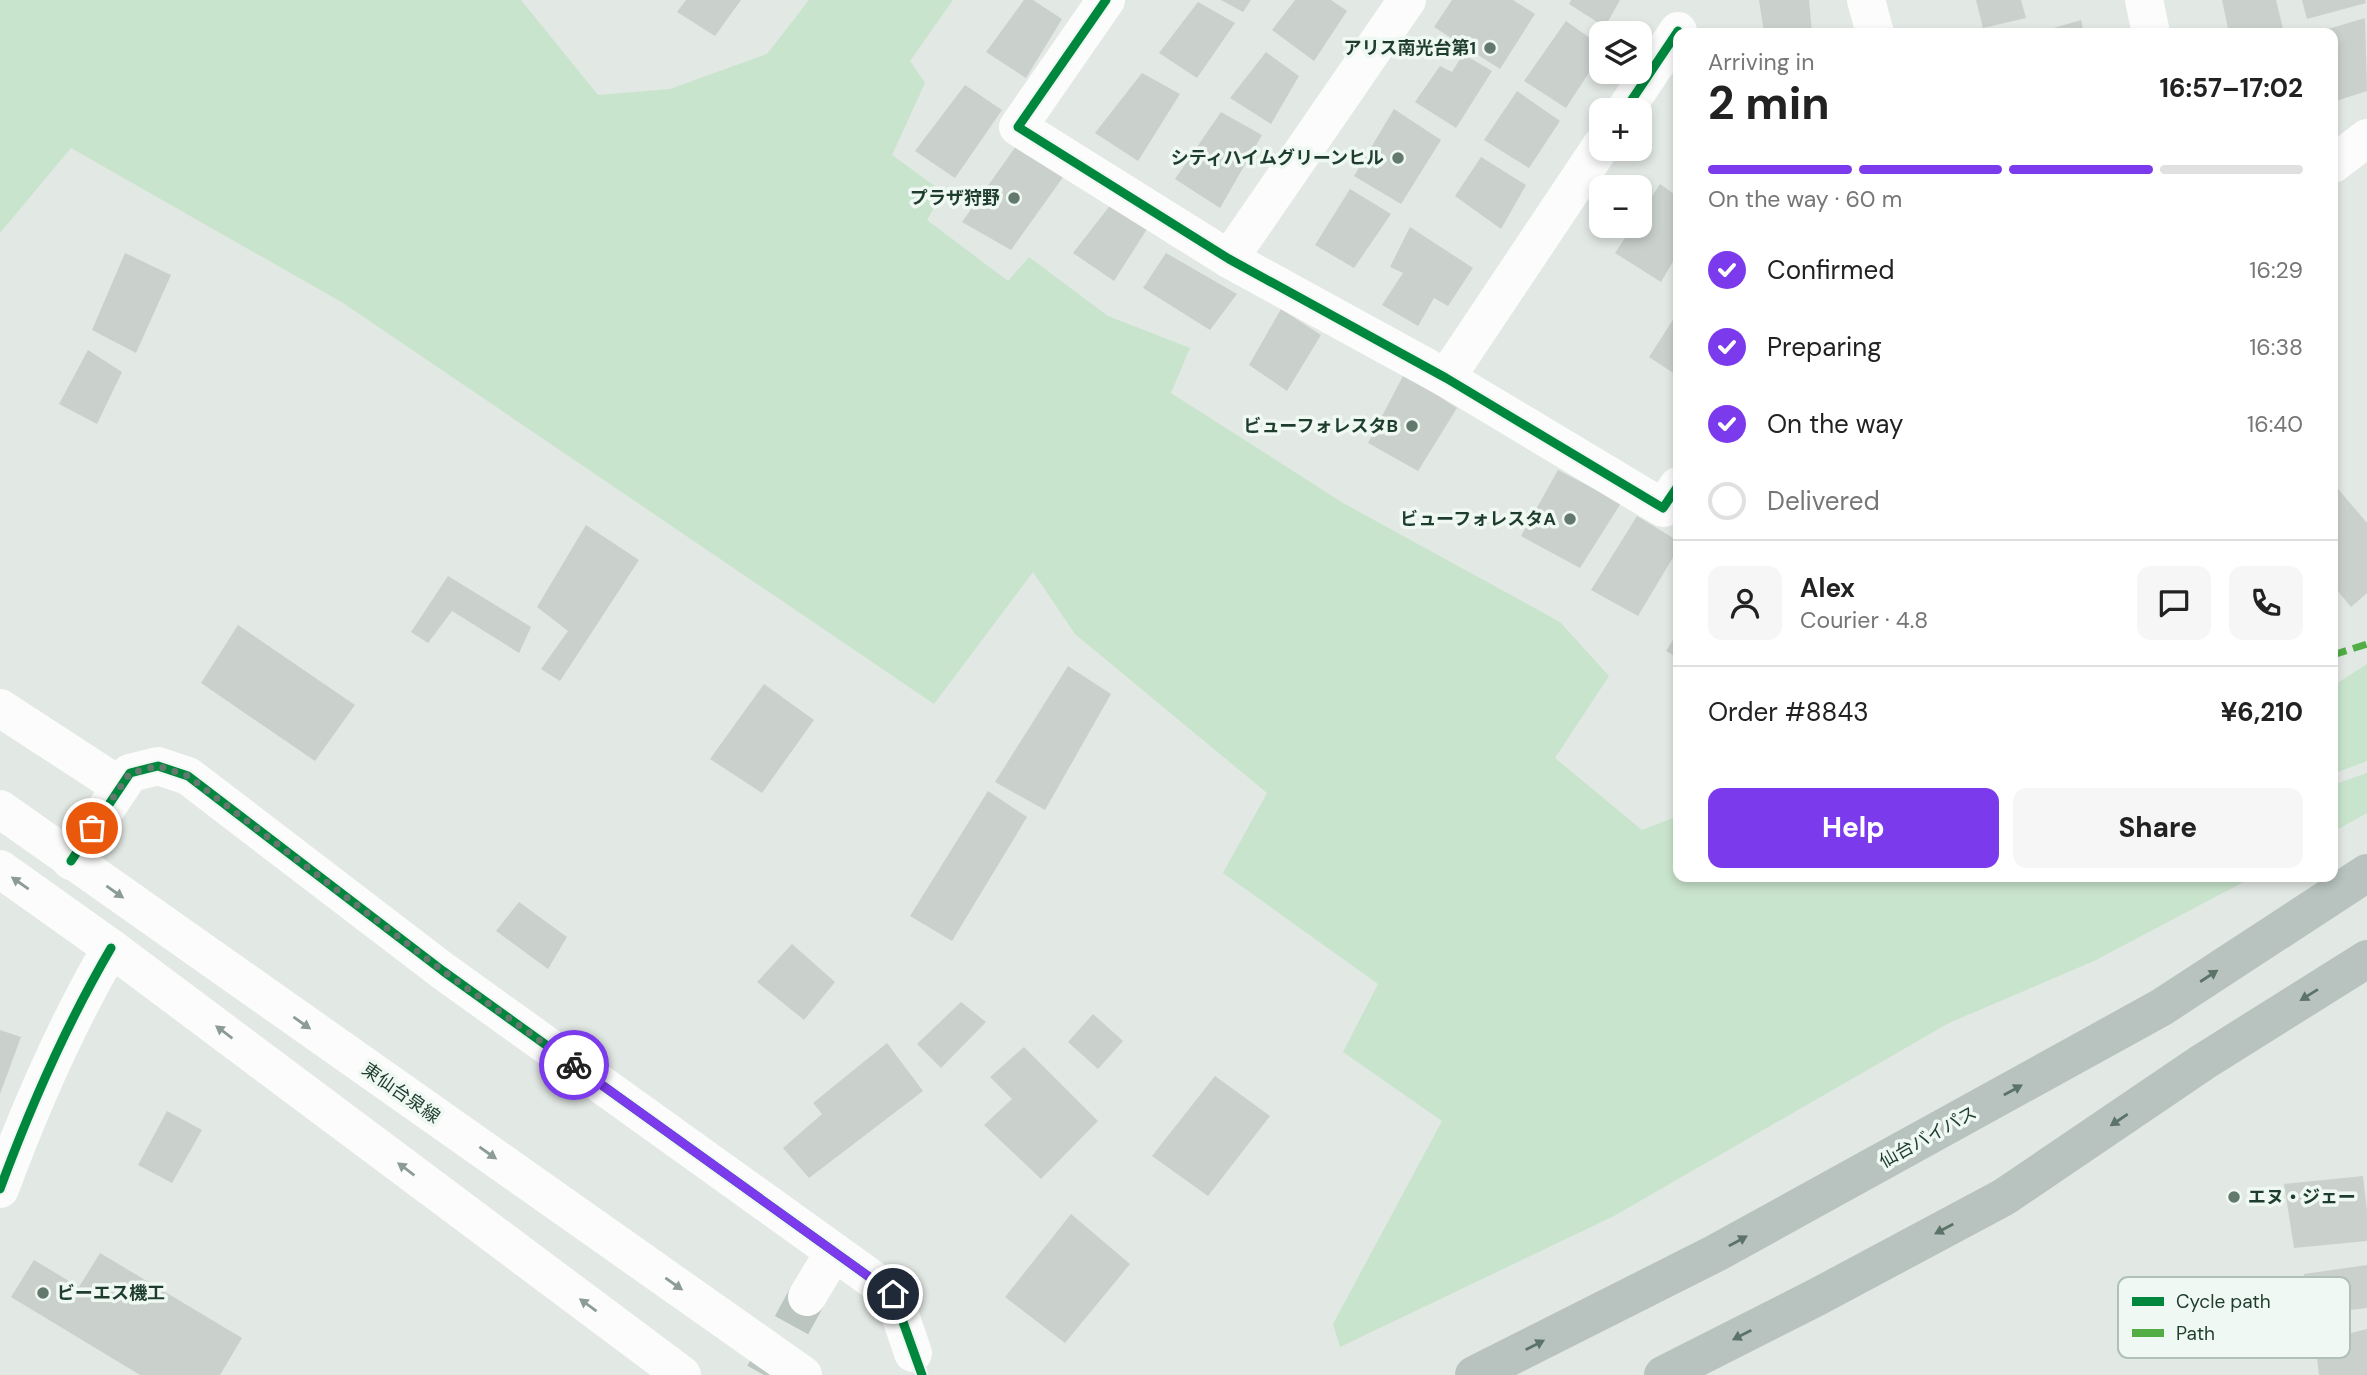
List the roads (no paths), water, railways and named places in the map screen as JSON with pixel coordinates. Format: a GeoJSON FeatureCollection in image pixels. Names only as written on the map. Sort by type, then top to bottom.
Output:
{"type":"FeatureCollection","features":[{"type":"Feature","properties":{"kind":"highway","name":"仙台バイパス"},"geometry":{"type":"LineString","coordinates":[[1474,1375],[1716,1253],[2162,1007],[2367,873]]}},
{"type":"Feature","properties":{"kind":"highway"},"geometry":{"type":"LineString","coordinates":[[1662,1375],[2004,1197],[2203,1062],[2367,959]]}},
{"type":"Feature","properties":{"kind":"street"},"geometry":{"type":"LineString","coordinates":[[1106,0],[1018,127],[1229,258],[1446,378],[1663,508],[1673,493]]}},
{"type":"Feature","properties":{"kind":"street"},"geometry":{"type":"LineString","coordinates":[[1229,258],[1407,0]]}},
{"type":"Feature","properties":{"kind":"street"},"geometry":{"type":"LineString","coordinates":[[1866,0],[1874,28]]}},
{"type":"Feature","properties":{"kind":"street"},"geometry":{"type":"LineString","coordinates":[[2144,0],[2150,28]]}},
{"type":"Feature","properties":{"kind":"street"},"geometry":{"type":"LineString","coordinates":[[1632,98],[1676,22]]}},
{"type":"Feature","properties":{"kind":"street"},"geometry":{"type":"LineString","coordinates":[[2338,160],[2367,138]]}},
{"type":"Feature","properties":{"kind":"street"},"geometry":{"type":"LineString","coordinates":[[1446,378],[1591,161]]}},
{"type":"Feature","properties":{"kind":"street"},"geometry":{"type":"LineString","coordinates":[[0,708],[120,786]]}},
{"type":"Feature","properties":{"kind":"street"},"geometry":{"type":"LineString","coordinates":[[71,860],[130,773],[158,766],[188,776],[443,971],[893,1294],[913,1353]]}},
{"type":"Feature","properties":{"kind":"street","name":"東仙台泉線"},"geometry":{"type":"LineString","coordinates":[[0,809],[803,1375]]}},
{"type":"Feature","properties":{"kind":"street"},"geometry":{"type":"LineString","coordinates":[[0,869],[111,948],[682,1375]]}},
{"type":"Feature","properties":{"kind":"street"},"geometry":{"type":"LineString","coordinates":[[0,1189],[31,1106],[69,1023],[111,948]]}},
{"type":"Feature","properties":{"kind":"street"},"geometry":{"type":"LineString","coordinates":[[807,1297],[834,1252]]}},
{"type":"Feature","properties":{"kind":"tunnel"},"geometry":{"type":"LineString","coordinates":[[764,1375],[807,1297]]}},
{"type":"Feature","properties":{"kind":"place","name":"アリス南光台第1"},"geometry":{"type":"Point","coordinates":[1490,48]}},
{"type":"Feature","properties":{"kind":"place","name":"シティハイムグリーンヒル"},"geometry":{"type":"Point","coordinates":[1398,158]}},
{"type":"Feature","properties":{"kind":"place","name":"プラザ狩野"},"geometry":{"type":"Point","coordinates":[1014,198]}},
{"type":"Feature","properties":{"kind":"place","name":"ビューフォレスタB"},"geometry":{"type":"Point","coordinates":[1412,426]}},
{"type":"Feature","properties":{"kind":"place","name":"ビューフォレスタA"},"geometry":{"type":"Point","coordinates":[1570,519]}},
{"type":"Feature","properties":{"kind":"place","name":"エヌ・ジェー"},"geometry":{"type":"Point","coordinates":[2234,1197]}},
{"type":"Feature","properties":{"kind":"place","name":"ビーエス機工"},"geometry":{"type":"Point","coordinates":[43,1293]}}]}
